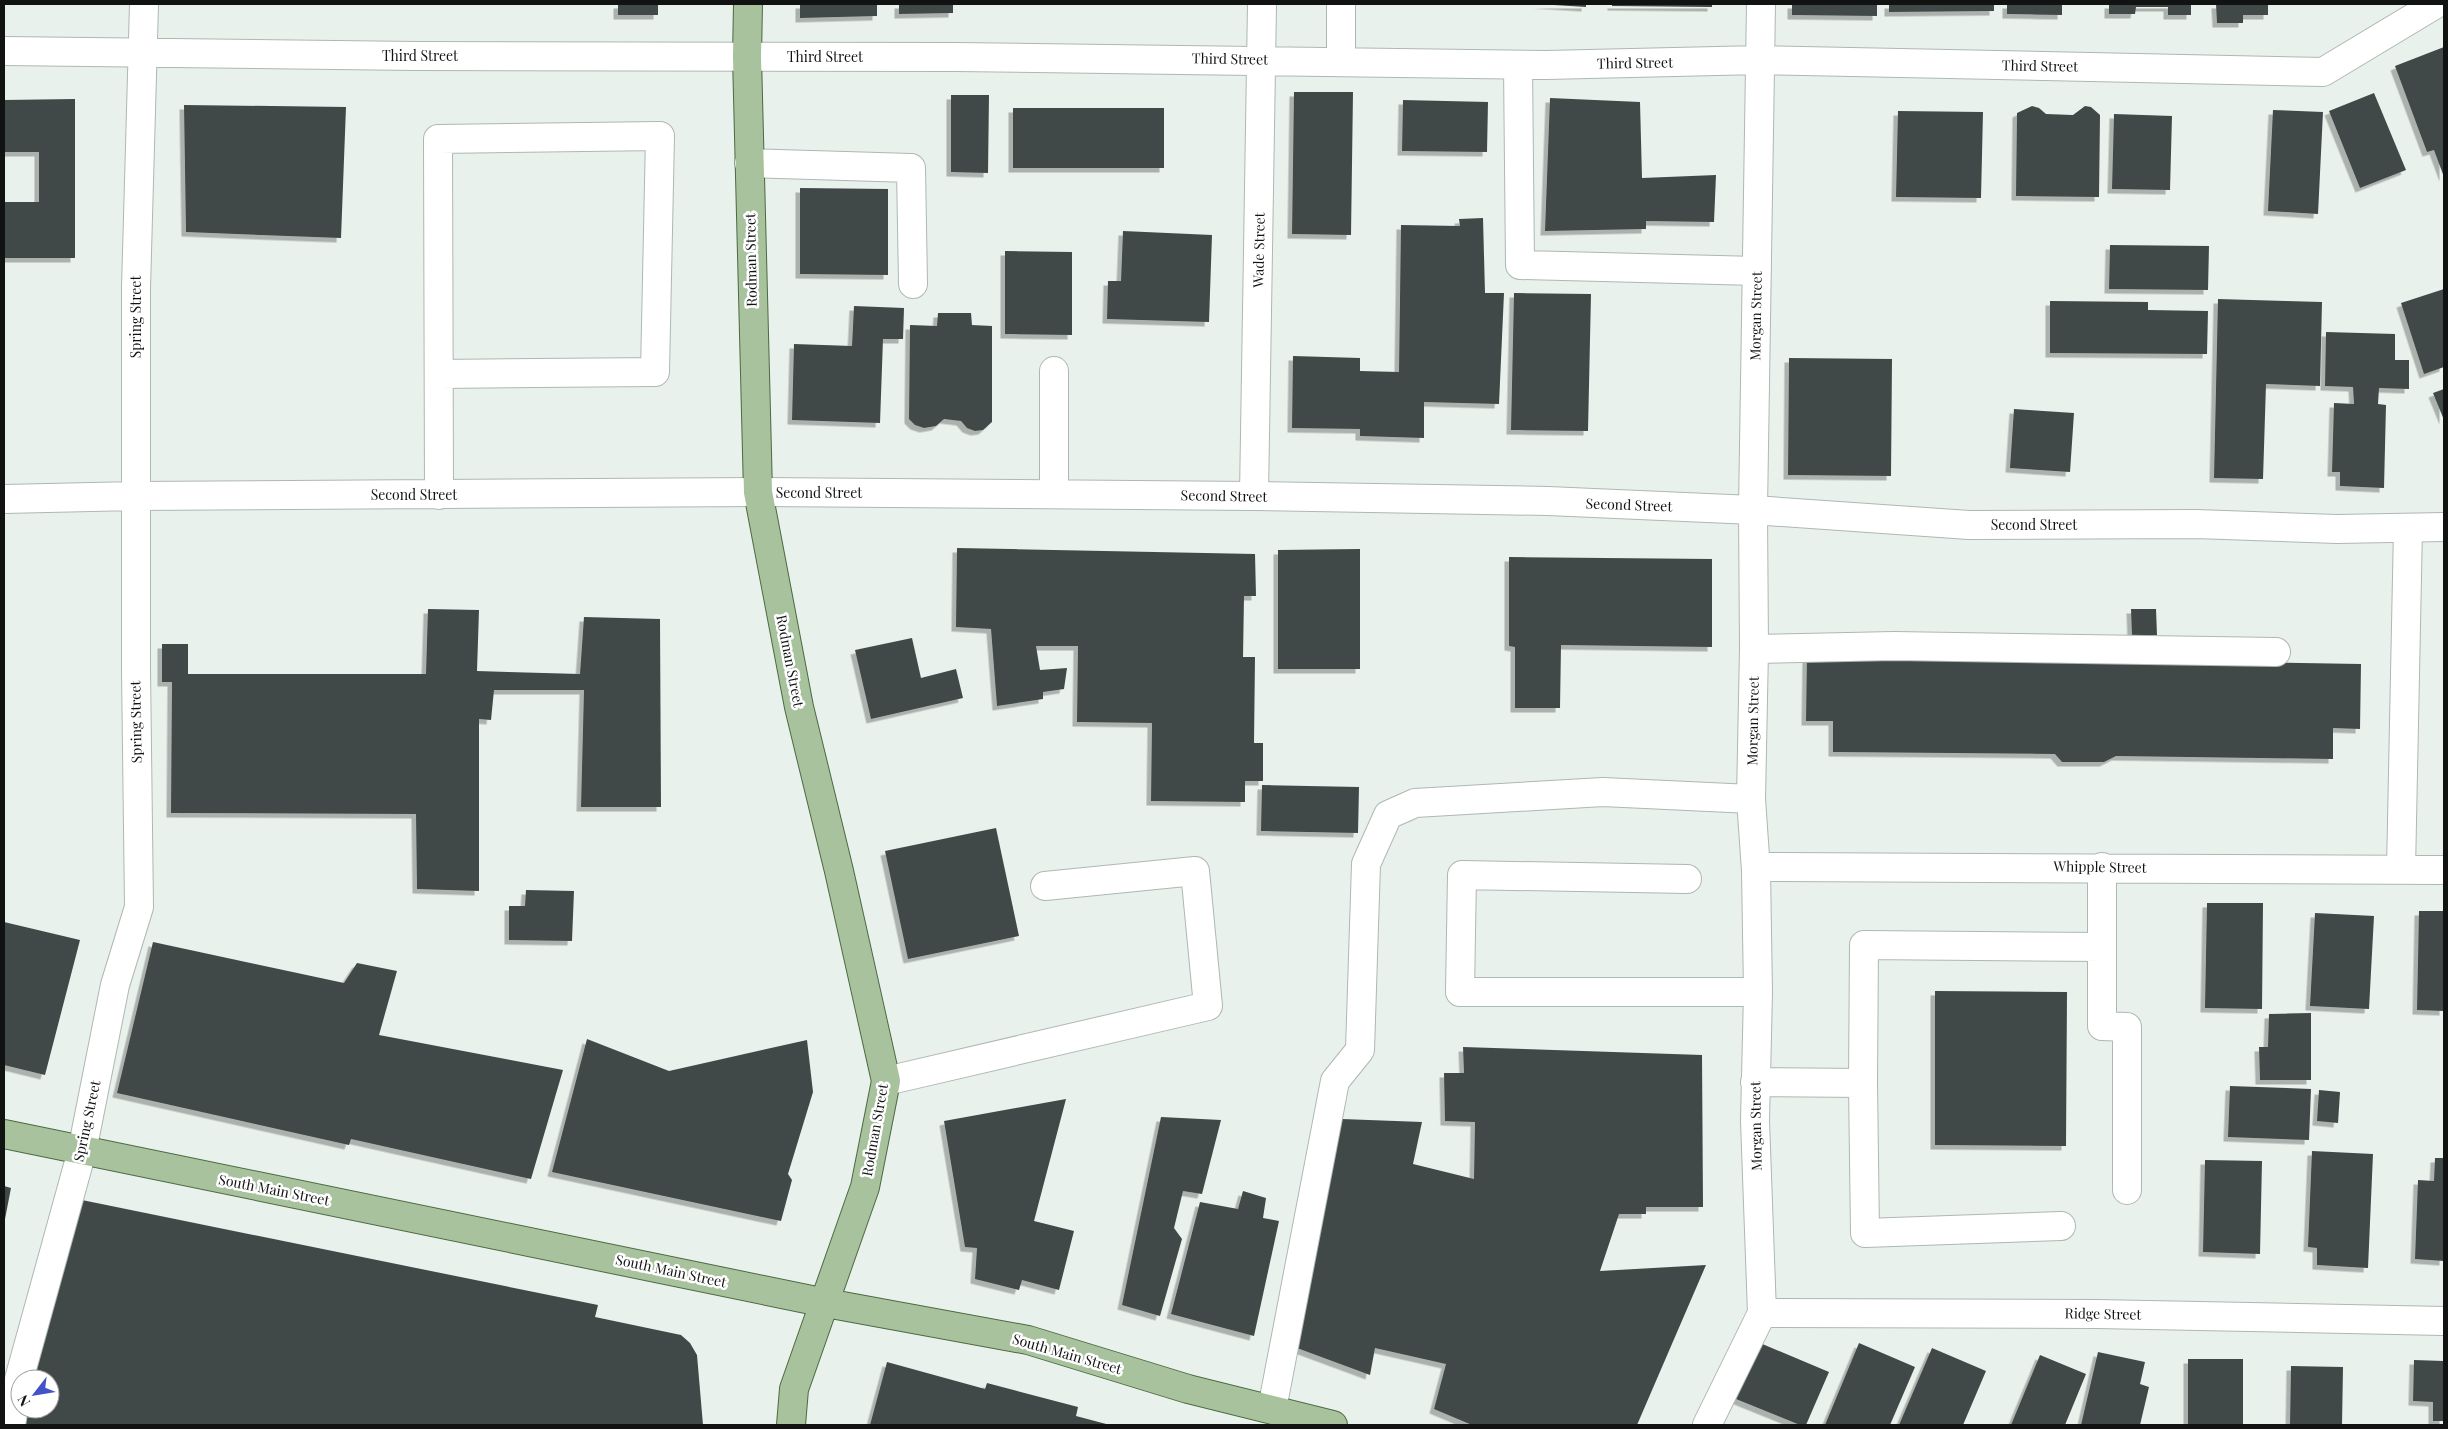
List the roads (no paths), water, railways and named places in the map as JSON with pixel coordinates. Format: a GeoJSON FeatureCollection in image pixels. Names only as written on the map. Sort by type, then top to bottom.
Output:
{"type":"FeatureCollection","features":[{"type":"Feature","properties":{"kind":"main road","name":"Rodman Street"},"geometry":{"type":"LineString","coordinates":[[748,4],[749,163],[758,492],[799,707],[839,871],[886,1081],[865,1187],[826,1303],[794,1389],[791,1425]]}},
{"type":"Feature","properties":{"kind":"main road","name":"South Main Street"},"geometry":{"type":"LineString","coordinates":[[4,1134],[826,1303],[1028,1340],[1188,1389],[1333,1425]]}},
{"type":"Feature","properties":{"kind":"street","name":"Spring Street"},"geometry":{"type":"LineString","coordinates":[[11,1425],[18,1384],[82,1151],[115,985],[139,907],[135,496],[136,288],[144,4]]}},
{"type":"Feature","properties":{"kind":"street","name":"Wade Street"},"geometry":{"type":"LineString","coordinates":[[1254,496],[1262,4]]}},
{"type":"Feature","properties":{"kind":"street"},"geometry":{"type":"LineString","coordinates":[[1341,61],[1342,4]]}},
{"type":"Feature","properties":{"kind":"street","name":"Morgan Street"},"geometry":{"type":"LineString","coordinates":[[1707,1425],[1762,1313],[1755,1082],[1758,992],[1756,867],[1751,799],[1760,4]]}},
{"type":"Feature","properties":{"kind":"street","name":"Third Street"},"geometry":{"type":"LineString","coordinates":[[4,51],[1261,60],[1518,65],[1760,60],[2323,72],[2436,4]]}},
{"type":"Feature","properties":{"kind":"street"},"geometry":{"type":"LineString","coordinates":[[1518,65],[1520,265],[1757,271]]}},
{"type":"Feature","properties":{"kind":"street"},"geometry":{"type":"LineString","coordinates":[[439,374],[655,372],[660,136],[438,139],[439,494]]}},
{"type":"Feature","properties":{"kind":"street"},"geometry":{"type":"LineString","coordinates":[[749,163],[911,168],[912,284]]}},
{"type":"Feature","properties":{"kind":"street"},"geometry":{"type":"LineString","coordinates":[[1054,371],[1054,494]]}},
{"type":"Feature","properties":{"kind":"street","name":"Second Street"},"geometry":{"type":"LineString","coordinates":[[4,500],[135,496],[758,492],[1254,496],[1548,501],[1753,510],[1969,526],[2196,524],[2336,529],[2444,527]]}},
{"type":"Feature","properties":{"kind":"street"},"geometry":{"type":"LineString","coordinates":[[2401,870],[2408,528]]}},
{"type":"Feature","properties":{"kind":"street"},"geometry":{"type":"LineString","coordinates":[[1754,649],[1894,646],[2276,652]]}},
{"type":"Feature","properties":{"kind":"street"},"geometry":{"type":"LineString","coordinates":[[1272,1409],[1335,1081],[1360,1050],[1366,864],[1388,815],[1415,803],[1602,792],[1751,799]]}},
{"type":"Feature","properties":{"kind":"street","name":"Whipple Street"},"geometry":{"type":"LineString","coordinates":[[1756,867],[2102,867],[2444,870]]}},
{"type":"Feature","properties":{"kind":"street"},"geometry":{"type":"LineString","coordinates":[[2102,867],[2102,1026],[2127,1027],[2126,1190]]}},
{"type":"Feature","properties":{"kind":"street"},"geometry":{"type":"LineString","coordinates":[[886,1081],[1208,1006],[1195,870],[1045,886]]}},
{"type":"Feature","properties":{"kind":"street"},"geometry":{"type":"LineString","coordinates":[[1687,880],[1462,875],[1460,992],[1758,992]]}},
{"type":"Feature","properties":{"kind":"street"},"geometry":{"type":"LineString","coordinates":[[2061,1226],[1865,1233],[1864,945],[2102,947]]}},
{"type":"Feature","properties":{"kind":"street"},"geometry":{"type":"LineString","coordinates":[[1755,1082],[1863,1083]]}},
{"type":"Feature","properties":{"kind":"street","name":"Ridge Street"},"geometry":{"type":"LineString","coordinates":[[1762,1313],[2087,1314],[2444,1321]]}}]}
